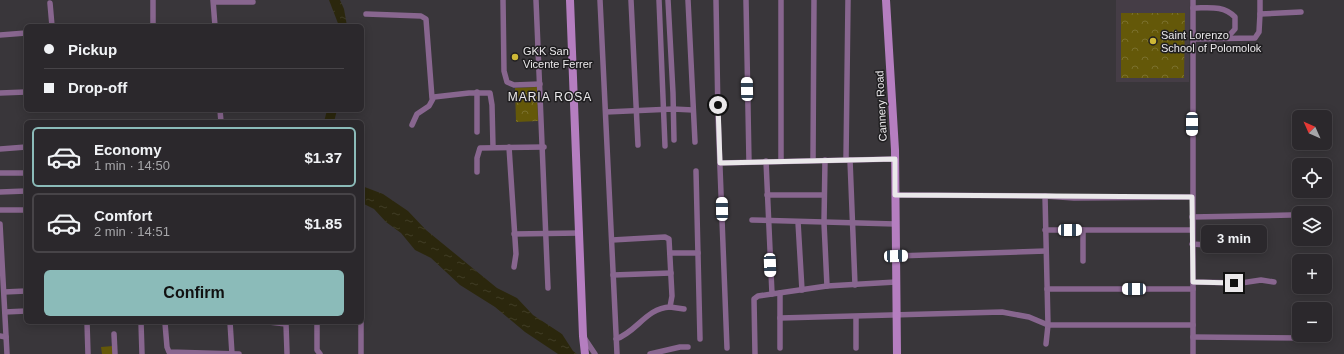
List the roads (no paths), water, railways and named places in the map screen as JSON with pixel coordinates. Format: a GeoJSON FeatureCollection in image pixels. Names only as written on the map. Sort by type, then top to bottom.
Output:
{"type":"FeatureCollection","features":[{"type":"Feature","properties":{"kind":"main road"},"geometry":{"type":"LineString","coordinates":[[570,0],[583,336],[585,354]]}},
{"type":"Feature","properties":{"kind":"main road","name":"Cannery Road"},"geometry":{"type":"LineString","coordinates":[[886,0],[895,159],[897,354]]}},
{"type":"Feature","properties":{"kind":"street"},"geometry":{"type":"LineString","coordinates":[[153,0],[153,24]]}},
{"type":"Feature","properties":{"kind":"street"},"geometry":{"type":"LineString","coordinates":[[503,0],[504,71],[507,82],[514,85],[540,84]]}},
{"type":"Feature","properties":{"kind":"street"},"geometry":{"type":"LineString","coordinates":[[536,0],[544,147],[548,288]]}},
{"type":"Feature","properties":{"kind":"street"},"geometry":{"type":"LineString","coordinates":[[600,0],[617,354]]}},
{"type":"Feature","properties":{"kind":"street"},"geometry":{"type":"LineString","coordinates":[[631,0],[638,146]]}},
{"type":"Feature","properties":{"kind":"street"},"geometry":{"type":"LineString","coordinates":[[659,0],[665,146]]}},
{"type":"Feature","properties":{"kind":"street"},"geometry":{"type":"LineString","coordinates":[[668,0],[674,140]]}},
{"type":"Feature","properties":{"kind":"street"},"geometry":{"type":"LineString","coordinates":[[688,0],[696,142]]}},
{"type":"Feature","properties":{"kind":"street"},"geometry":{"type":"LineString","coordinates":[[716,0],[727,348]]}},
{"type":"Feature","properties":{"kind":"street"},"geometry":{"type":"LineString","coordinates":[[746,0],[749,162]]}},
{"type":"Feature","properties":{"kind":"street"},"geometry":{"type":"LineString","coordinates":[[781,0],[781,161]]}},
{"type":"Feature","properties":{"kind":"street"},"geometry":{"type":"LineString","coordinates":[[813,160],[814,0]]}},
{"type":"Feature","properties":{"kind":"street"},"geometry":{"type":"LineString","coordinates":[[848,0],[848,160],[855,284]]}},
{"type":"Feature","properties":{"kind":"street"},"geometry":{"type":"LineString","coordinates":[[1193,0],[1193,354]]}},
{"type":"Feature","properties":{"kind":"street"},"geometry":{"type":"LineString","coordinates":[[1192,39],[1255,38],[1259,34],[1260,0]]}},
{"type":"Feature","properties":{"kind":"street"},"geometry":{"type":"LineString","coordinates":[[215,24],[213,1],[253,2]]}},
{"type":"Feature","properties":{"kind":"street"},"geometry":{"type":"LineString","coordinates":[[50,3],[52,24]]}},
{"type":"Feature","properties":{"kind":"street"},"geometry":{"type":"LineString","coordinates":[[1193,8],[1221,8],[1231,13],[1236,18],[1236,26],[1227,38]]}},
{"type":"Feature","properties":{"kind":"street"},"geometry":{"type":"LineString","coordinates":[[1260,14],[1301,12]]}},
{"type":"Feature","properties":{"kind":"street"},"geometry":{"type":"LineString","coordinates":[[366,14],[420,16],[426,19],[432,98],[428,106],[418,114],[412,125]]}},
{"type":"Feature","properties":{"kind":"street"},"geometry":{"type":"LineString","coordinates":[[0,35],[24,33]]}},
{"type":"Feature","properties":{"kind":"street"},"geometry":{"type":"LineString","coordinates":[[0,93],[24,92]]}},
{"type":"Feature","properties":{"kind":"street"},"geometry":{"type":"LineString","coordinates":[[432,98],[437,95],[477,92],[492,94],[493,147]]}},
{"type":"Feature","properties":{"kind":"street"},"geometry":{"type":"LineString","coordinates":[[477,92],[477,132]]}},
{"type":"Feature","properties":{"kind":"street"},"geometry":{"type":"LineString","coordinates":[[606,112],[664,109],[693,110]]}},
{"type":"Feature","properties":{"kind":"street"},"geometry":{"type":"LineString","coordinates":[[0,149],[24,147]]}},
{"type":"Feature","properties":{"kind":"street"},"geometry":{"type":"LineString","coordinates":[[477,172],[478,151],[483,147],[544,147]]}},
{"type":"Feature","properties":{"kind":"street"},"geometry":{"type":"LineString","coordinates":[[509,147],[516,254],[514,267]]}},
{"type":"Feature","properties":{"kind":"street"},"geometry":{"type":"LineString","coordinates":[[720,163],[895,159]]}},
{"type":"Feature","properties":{"kind":"street"},"geometry":{"type":"LineString","coordinates":[[825,160],[824,223],[827,286]]}},
{"type":"Feature","properties":{"kind":"street"},"geometry":{"type":"LineString","coordinates":[[766,161],[772,294]]}},
{"type":"Feature","properties":{"kind":"street"},"geometry":{"type":"LineString","coordinates":[[696,171],[700,338]]}},
{"type":"Feature","properties":{"kind":"street"},"geometry":{"type":"LineString","coordinates":[[0,173],[24,173]]}},
{"type":"Feature","properties":{"kind":"street"},"geometry":{"type":"LineString","coordinates":[[0,192],[24,191]]}},
{"type":"Feature","properties":{"kind":"street"},"geometry":{"type":"LineString","coordinates":[[767,195],[824,195]]}},
{"type":"Feature","properties":{"kind":"street"},"geometry":{"type":"LineString","coordinates":[[895,195],[1045,196],[1074,198],[1192,197]]}},
{"type":"Feature","properties":{"kind":"street"},"geometry":{"type":"LineString","coordinates":[[1045,196],[1048,325],[1046,344]]}},
{"type":"Feature","properties":{"kind":"street"},"geometry":{"type":"LineString","coordinates":[[0,210],[24,210]]}},
{"type":"Feature","properties":{"kind":"street"},"geometry":{"type":"LineString","coordinates":[[1192,217],[1291,215]]}},
{"type":"Feature","properties":{"kind":"street"},"geometry":{"type":"LineString","coordinates":[[752,220],[851,224],[895,224]]}},
{"type":"Feature","properties":{"kind":"street"},"geometry":{"type":"LineString","coordinates":[[798,222],[802,290]]}},
{"type":"Feature","properties":{"kind":"street"},"geometry":{"type":"LineString","coordinates":[[0,224],[5,312],[3,337],[7,354]]}},
{"type":"Feature","properties":{"kind":"street"},"geometry":{"type":"LineString","coordinates":[[1045,230],[1192,230]]}},
{"type":"Feature","properties":{"kind":"street"},"geometry":{"type":"LineString","coordinates":[[1083,230],[1083,261]]}},
{"type":"Feature","properties":{"kind":"street"},"geometry":{"type":"LineString","coordinates":[[514,234],[580,233]]}},
{"type":"Feature","properties":{"kind":"street"},"geometry":{"type":"LineString","coordinates":[[612,240],[665,237],[669,239],[672,296],[670,307]]}},
{"type":"Feature","properties":{"kind":"street"},"geometry":{"type":"LineString","coordinates":[[1192,244],[1221,246]]}},
{"type":"Feature","properties":{"kind":"street"},"geometry":{"type":"LineString","coordinates":[[896,256],[1046,251]]}},
{"type":"Feature","properties":{"kind":"street"},"geometry":{"type":"LineString","coordinates":[[670,253],[698,253]]}},
{"type":"Feature","properties":{"kind":"street"},"geometry":{"type":"LineString","coordinates":[[613,275],[671,273]]}},
{"type":"Feature","properties":{"kind":"street"},"geometry":{"type":"LineString","coordinates":[[1193,282],[1241,283],[1260,280],[1274,282]]}},
{"type":"Feature","properties":{"kind":"street"},"geometry":{"type":"LineString","coordinates":[[755,354],[754,299],[758,296],[827,286],[896,282]]}},
{"type":"Feature","properties":{"kind":"street"},"geometry":{"type":"LineString","coordinates":[[1047,289],[1193,289]]}},
{"type":"Feature","properties":{"kind":"street"},"geometry":{"type":"LineString","coordinates":[[4,292],[24,291]]}},
{"type":"Feature","properties":{"kind":"street"},"geometry":{"type":"LineString","coordinates":[[780,292],[780,348]]}},
{"type":"Feature","properties":{"kind":"street"},"geometry":{"type":"LineString","coordinates":[[616,339],[622,337],[652,312],[670,307],[684,309]]}},
{"type":"Feature","properties":{"kind":"street"},"geometry":{"type":"LineString","coordinates":[[5,312],[24,311]]}},
{"type":"Feature","properties":{"kind":"street"},"geometry":{"type":"LineString","coordinates":[[780,318],[1002,312],[1029,317],[1048,325],[1193,325]]}},
{"type":"Feature","properties":{"kind":"street"},"geometry":{"type":"LineString","coordinates":[[856,317],[856,348]]}},
{"type":"Feature","properties":{"kind":"street"},"geometry":{"type":"LineString","coordinates":[[87,324],[88,354]]}},
{"type":"Feature","properties":{"kind":"street"},"geometry":{"type":"LineString","coordinates":[[141,324],[142,354]]}},
{"type":"Feature","properties":{"kind":"street"},"geometry":{"type":"LineString","coordinates":[[165,324],[167,347],[169,352],[239,354]]}},
{"type":"Feature","properties":{"kind":"street"},"geometry":{"type":"LineString","coordinates":[[230,324],[232,354]]}},
{"type":"Feature","properties":{"kind":"street"},"geometry":{"type":"LineString","coordinates":[[286,324],[287,353]]}},
{"type":"Feature","properties":{"kind":"street"},"geometry":{"type":"LineString","coordinates":[[317,324],[317,350],[320,354]]}},
{"type":"Feature","properties":{"kind":"street"},"geometry":{"type":"LineString","coordinates":[[361,354],[362,324]]}},
{"type":"Feature","properties":{"kind":"street"},"geometry":{"type":"LineString","coordinates":[[114,334],[115,354]]}},
{"type":"Feature","properties":{"kind":"street"},"geometry":{"type":"LineString","coordinates":[[583,336],[595,354]]}},
{"type":"Feature","properties":{"kind":"street"},"geometry":{"type":"LineString","coordinates":[[1193,337],[1292,338]]}},
{"type":"Feature","properties":{"kind":"street"},"geometry":{"type":"LineString","coordinates":[[650,354],[680,347],[688,347]]}},
{"type":"Feature","properties":{"kind":"water"},"geometry":{"type":"Polygon","coordinates":[[[329,0],[340,0],[344,9],[347,24],[338,24],[329,0]]]}},
{"type":"Feature","properties":{"kind":"water"},"geometry":{"type":"Polygon","coordinates":[[[326,112],[336,112],[334,120],[324,120],[326,112]]]}},
{"type":"Feature","properties":{"kind":"water"},"geometry":{"type":"Polygon","coordinates":[[[364,187],[383,194],[408,211],[426,230],[497,288],[517,298],[533,315],[562,334],[573,351],[577,354],[558,354],[525,332],[495,307],[460,285],[431,258],[415,250],[401,233],[386,222],[374,209],[364,204],[364,187]]]}},
{"type":"Feature","properties":{"kind":"place","name":"Saint Lorenzo School of Polomolok"},"geometry":{"type":"Point","coordinates":[1153,41]}},
{"type":"Feature","properties":{"kind":"place","name":"GKK San Vicente Ferrer"},"geometry":{"type":"Point","coordinates":[515,57]}},
{"type":"Feature","properties":{"kind":"district","name":"MARIA ROSA"},"geometry":{"type":"Point","coordinates":[550,97]}}]}
